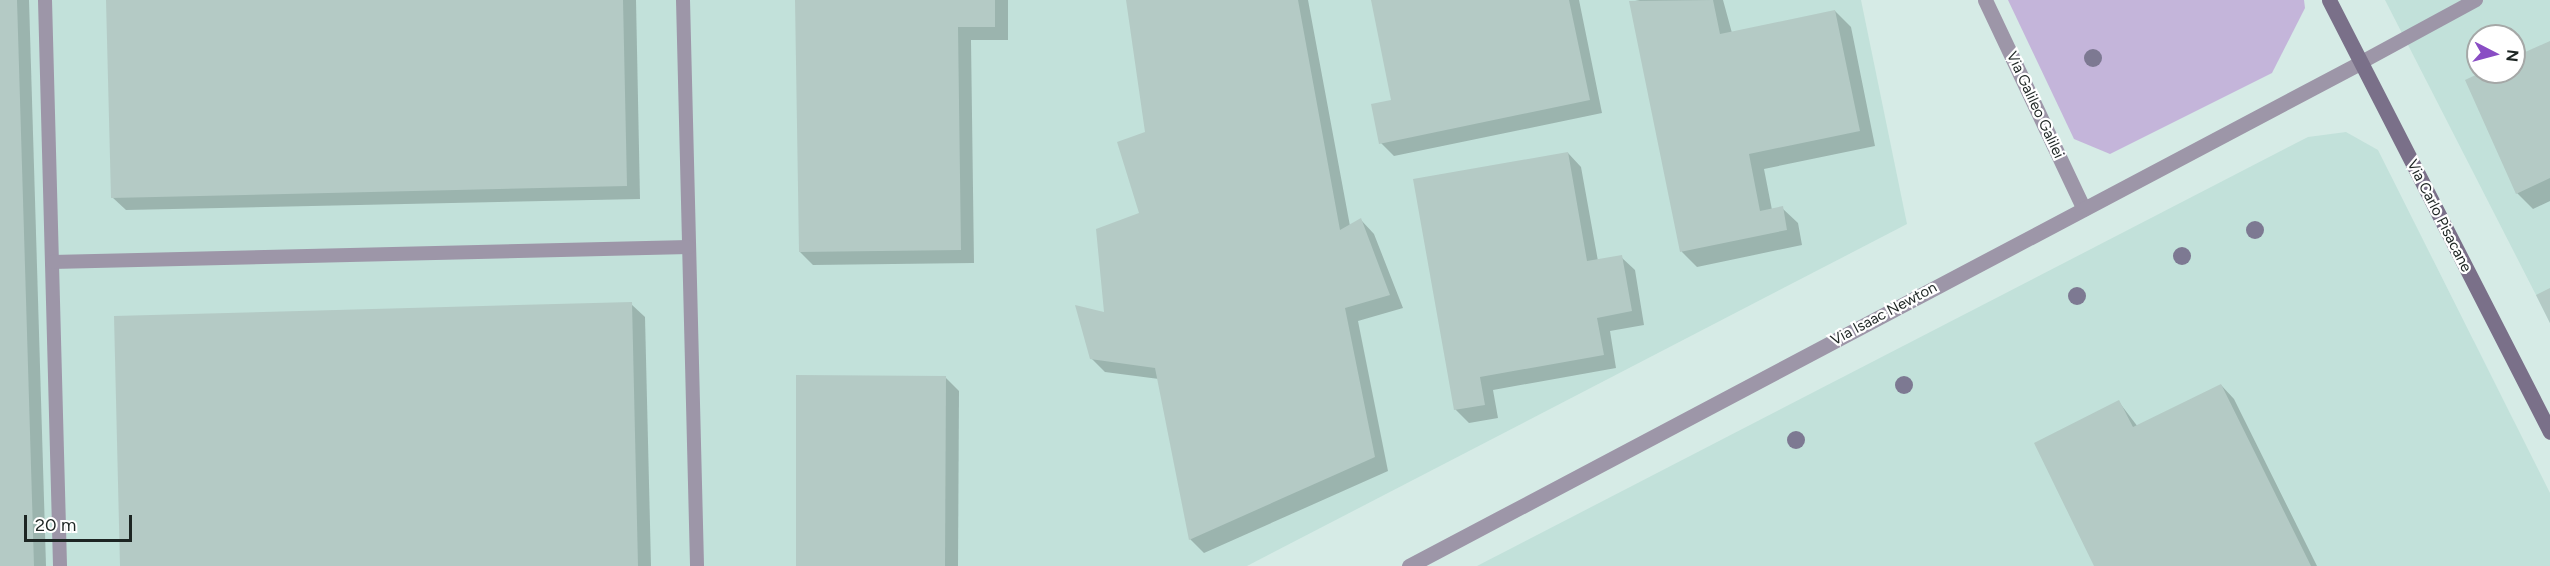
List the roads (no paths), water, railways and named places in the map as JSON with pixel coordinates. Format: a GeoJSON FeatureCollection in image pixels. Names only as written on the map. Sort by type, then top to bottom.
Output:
{"type":"FeatureCollection","features":[{"type":"Feature","properties":{"kind":"street","name":"Via Galileo Galilei"},"geometry":{"type":"LineString","coordinates":[[1985,0],[2084,209]]}},
{"type":"Feature","properties":{"kind":"street","name":"Via Carlo Pisacane"},"geometry":{"type":"LineString","coordinates":[[2329,0],[2550,432]]}},
{"type":"Feature","properties":{"kind":"street","name":"Via Isaac Newton"},"geometry":{"type":"LineString","coordinates":[[1409,566],[2360,63]]}},
{"type":"Feature","properties":{"kind":"lane"},"geometry":{"type":"LineString","coordinates":[[45,0],[60,566]]}},
{"type":"Feature","properties":{"kind":"lane"},"geometry":{"type":"LineString","coordinates":[[683,0],[697,566]]}},
{"type":"Feature","properties":{"kind":"lane"},"geometry":{"type":"LineString","coordinates":[[2360,63],[2476,0]]}},
{"type":"Feature","properties":{"kind":"lane"},"geometry":{"type":"LineString","coordinates":[[52,262],[689,247]]}}]}
